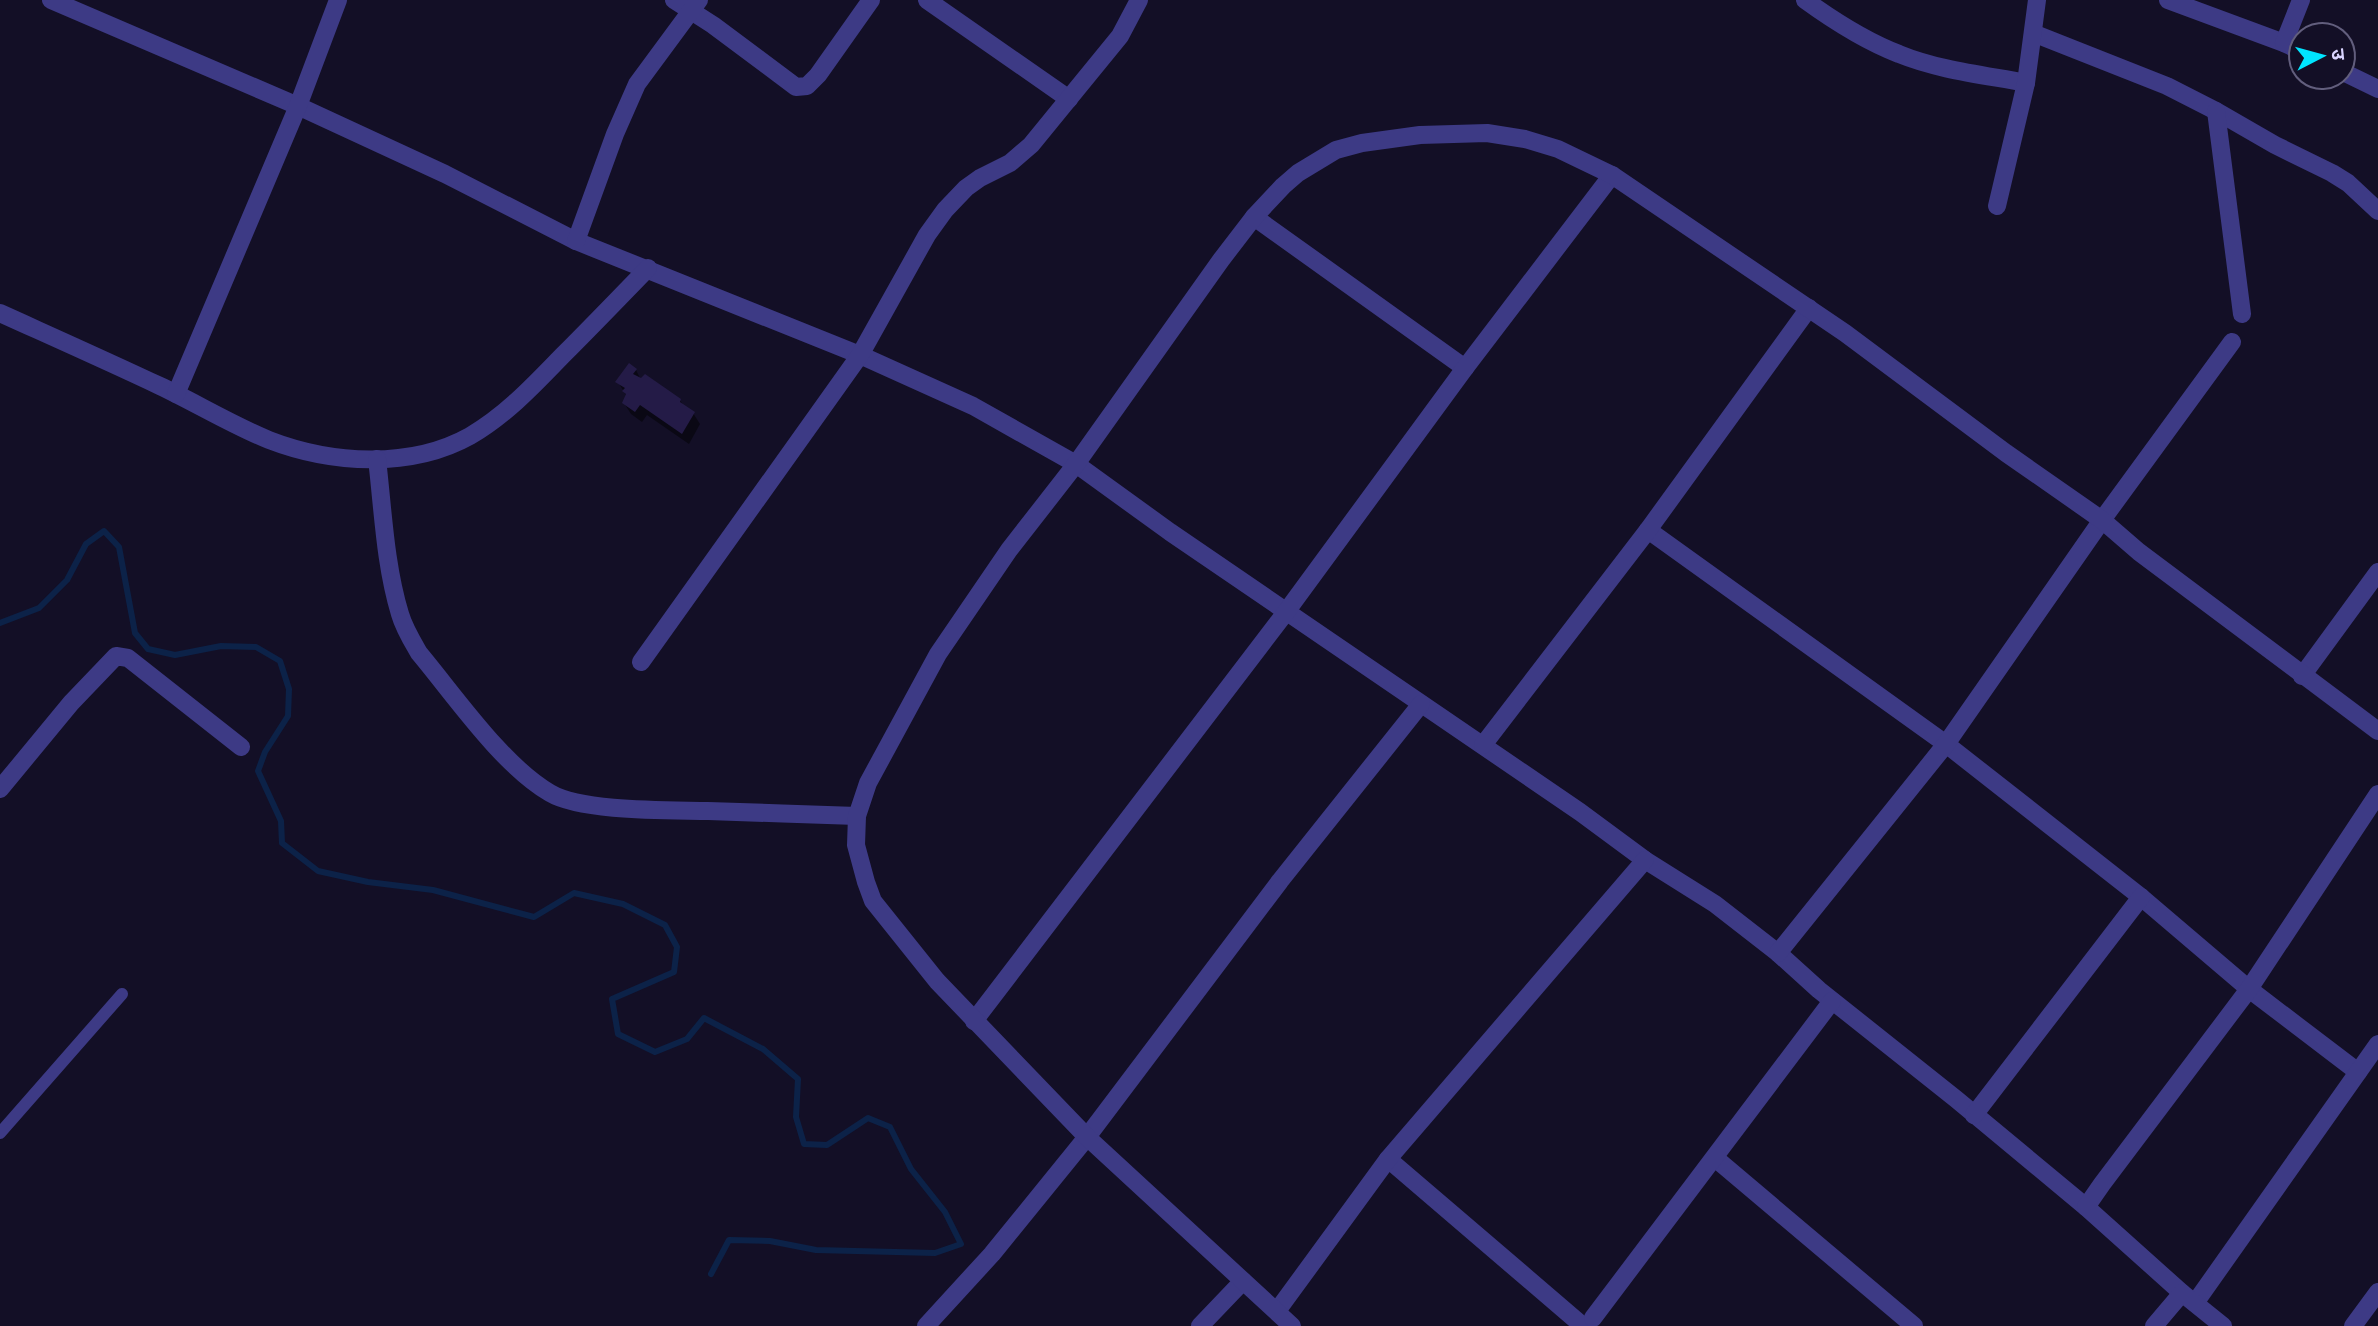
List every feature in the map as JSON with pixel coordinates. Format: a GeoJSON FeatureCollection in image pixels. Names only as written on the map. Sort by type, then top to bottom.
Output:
{"type":"FeatureCollection","features":[{"type":"Feature","properties":{"kind":"street"},"geometry":{"type":"LineString","coordinates":[[51,0],[298,106],[445,174],[576,241],[860,355],[973,405],[1076,464],[1170,532],[1580,812],[1645,860],[1715,904],[2086,1207],[2223,1326]]}},
{"type":"Feature","properties":{"kind":"street"},"geometry":{"type":"LineString","coordinates":[[176,394],[298,106],[338,0]]}},
{"type":"Feature","properties":{"kind":"street"},"geometry":{"type":"LineString","coordinates":[[674,0],[695,6],[713,24],[791,84],[802,86],[807,86],[818,75],[871,0]]}},
{"type":"Feature","properties":{"kind":"street"},"geometry":{"type":"LineString","coordinates":[[927,0],[1069,99]]}},
{"type":"Feature","properties":{"kind":"street"},"geometry":{"type":"LineString","coordinates":[[641,662],[860,355],[927,236],[945,210],[980,178],[1020,156],[1120,36],[1139,0]]}},
{"type":"Feature","properties":{"kind":"street"},"geometry":{"type":"LineString","coordinates":[[1805,0],[1843,26],[1901,55],[1937,66],[2025,83]]}},
{"type":"Feature","properties":{"kind":"street"},"geometry":{"type":"LineString","coordinates":[[1997,206],[2025,83],[2037,0]]}},
{"type":"Feature","properties":{"kind":"street"},"geometry":{"type":"LineString","coordinates":[[2168,0],[2188,4],[2287,44]]}},
{"type":"Feature","properties":{"kind":"street"},"geometry":{"type":"LineString","coordinates":[[2284,43],[2301,0]]}},
{"type":"Feature","properties":{"kind":"street"},"geometry":{"type":"LineString","coordinates":[[576,241],[637,84],[695,6]]}},
{"type":"Feature","properties":{"kind":"street"},"geometry":{"type":"LineString","coordinates":[[2033,33],[2167,86],[2216,111],[2275,145],[2332,173],[2348,183],[2378,211]]}},
{"type":"Feature","properties":{"kind":"street"},"geometry":{"type":"LineString","coordinates":[[2357,79],[2378,89]]}},
{"type":"Feature","properties":{"kind":"street"},"geometry":{"type":"LineString","coordinates":[[2216,111],[2242,314]]}},
{"type":"Feature","properties":{"kind":"street"},"geometry":{"type":"LineString","coordinates":[[1292,1326],[1087,1137],[937,981],[873,901],[856,845],[857,816],[868,783],[938,654],[1009,550],[1076,464],[1254,217],[1298,173],[1336,150],[1362,143],[1420,135],[1487,133],[1525,139],[1558,149],[1612,175],[1845,333],[2006,453],[2102,520],[2139,552],[2378,731]]}},
{"type":"Feature","properties":{"kind":"street"},"geometry":{"type":"LineString","coordinates":[[974,1021],[1286,612],[1465,368],[1612,175]]}},
{"type":"Feature","properties":{"kind":"street"},"geometry":{"type":"LineString","coordinates":[[1254,217],[1465,368]]}},
{"type":"Feature","properties":{"kind":"street"},"geometry":{"type":"LineString","coordinates":[[0,313],[269,440],[304,450],[377,459],[418,456],[439,450],[470,436],[508,411],[648,268]]}},
{"type":"Feature","properties":{"kind":"street"},"geometry":{"type":"LineString","coordinates":[[1483,745],[1648,530],[1808,308]]}},
{"type":"Feature","properties":{"kind":"street"},"geometry":{"type":"LineString","coordinates":[[1778,953],[1946,744],[2102,520],[2232,342]]}},
{"type":"Feature","properties":{"kind":"street"},"geometry":{"type":"LineString","coordinates":[[377,459],[390,574],[400,616],[408,634],[419,653],[505,755],[531,779],[551,793],[582,803],[649,810],[857,816]]}},
{"type":"Feature","properties":{"kind":"street"},"geometry":{"type":"LineString","coordinates":[[1648,530],[1946,744],[2141,897],[2249,989],[2358,1072]]}},
{"type":"Feature","properties":{"kind":"street"},"geometry":{"type":"LineString","coordinates":[[2302,676],[2378,572]]}},
{"type":"Feature","properties":{"kind":"street"},"geometry":{"type":"LineString","coordinates":[[0,789],[116,656],[128,658],[241,747]]}},
{"type":"Feature","properties":{"kind":"street"},"geometry":{"type":"LineString","coordinates":[[926,1326],[992,1254],[1087,1137],[1280,881],[1421,704]]}},
{"type":"Feature","properties":{"kind":"street"},"geometry":{"type":"LineString","coordinates":[[2086,1207],[2249,989],[2378,794]]}},
{"type":"Feature","properties":{"kind":"street"},"geometry":{"type":"LineString","coordinates":[[1277,1311],[1388,1158],[1645,860]]}},
{"type":"Feature","properties":{"kind":"street"},"geometry":{"type":"LineString","coordinates":[[1973,1115],[2141,897]]}},
{"type":"Feature","properties":{"kind":"street"},"geometry":{"type":"LineString","coordinates":[[1388,1158],[1591,1324],[1832,1001]]}},
{"type":"Feature","properties":{"kind":"street"},"geometry":{"type":"LineString","coordinates":[[2154,1326],[2189,1298],[2378,1044]]}},
{"type":"Feature","properties":{"kind":"street"},"geometry":{"type":"LineString","coordinates":[[1715,1158],[1913,1326]]}},
{"type":"Feature","properties":{"kind":"street"},"geometry":{"type":"LineString","coordinates":[[1200,1326],[1243,1281]]}},
{"type":"Feature","properties":{"kind":"street"},"geometry":{"type":"LineString","coordinates":[[2353,1326],[2378,1292]]}},
{"type":"Feature","properties":{"kind":"lane"},"geometry":{"type":"LineString","coordinates":[[0,1133],[122,994]]}},
{"type":"Feature","properties":{"kind":"building"},"geometry":{"type":"Polygon","coordinates":[[[629,363],[637,369],[633,374],[641,378],[645,374],[695,412],[682,434],[640,405],[635,412],[622,403],[626,394],[622,391],[625,388],[615,382],[629,363]]]}},
{"type":"Feature","properties":{"kind":"waterway"},"geometry":{"type":"LineString","coordinates":[[0,623],[39,608],[67,580],[86,544],[104,531],[119,547],[135,633],[148,649],[175,655],[221,646],[256,647],[280,661],[289,689],[288,716],[265,752],[258,771],[281,821],[282,843],[318,871],[368,882],[433,890],[534,917],[574,893],[623,904],[665,925],[677,947],[674,972],[612,999],[618,1034],[655,1052],[687,1039],[704,1018],[763,1049],[798,1079],[796,1117],[804,1144],[827,1145],[868,1118],[890,1127],[911,1169],[945,1212],[961,1244],[935,1253],[816,1250],[770,1241],[729,1240],[711,1274]]}}]}
